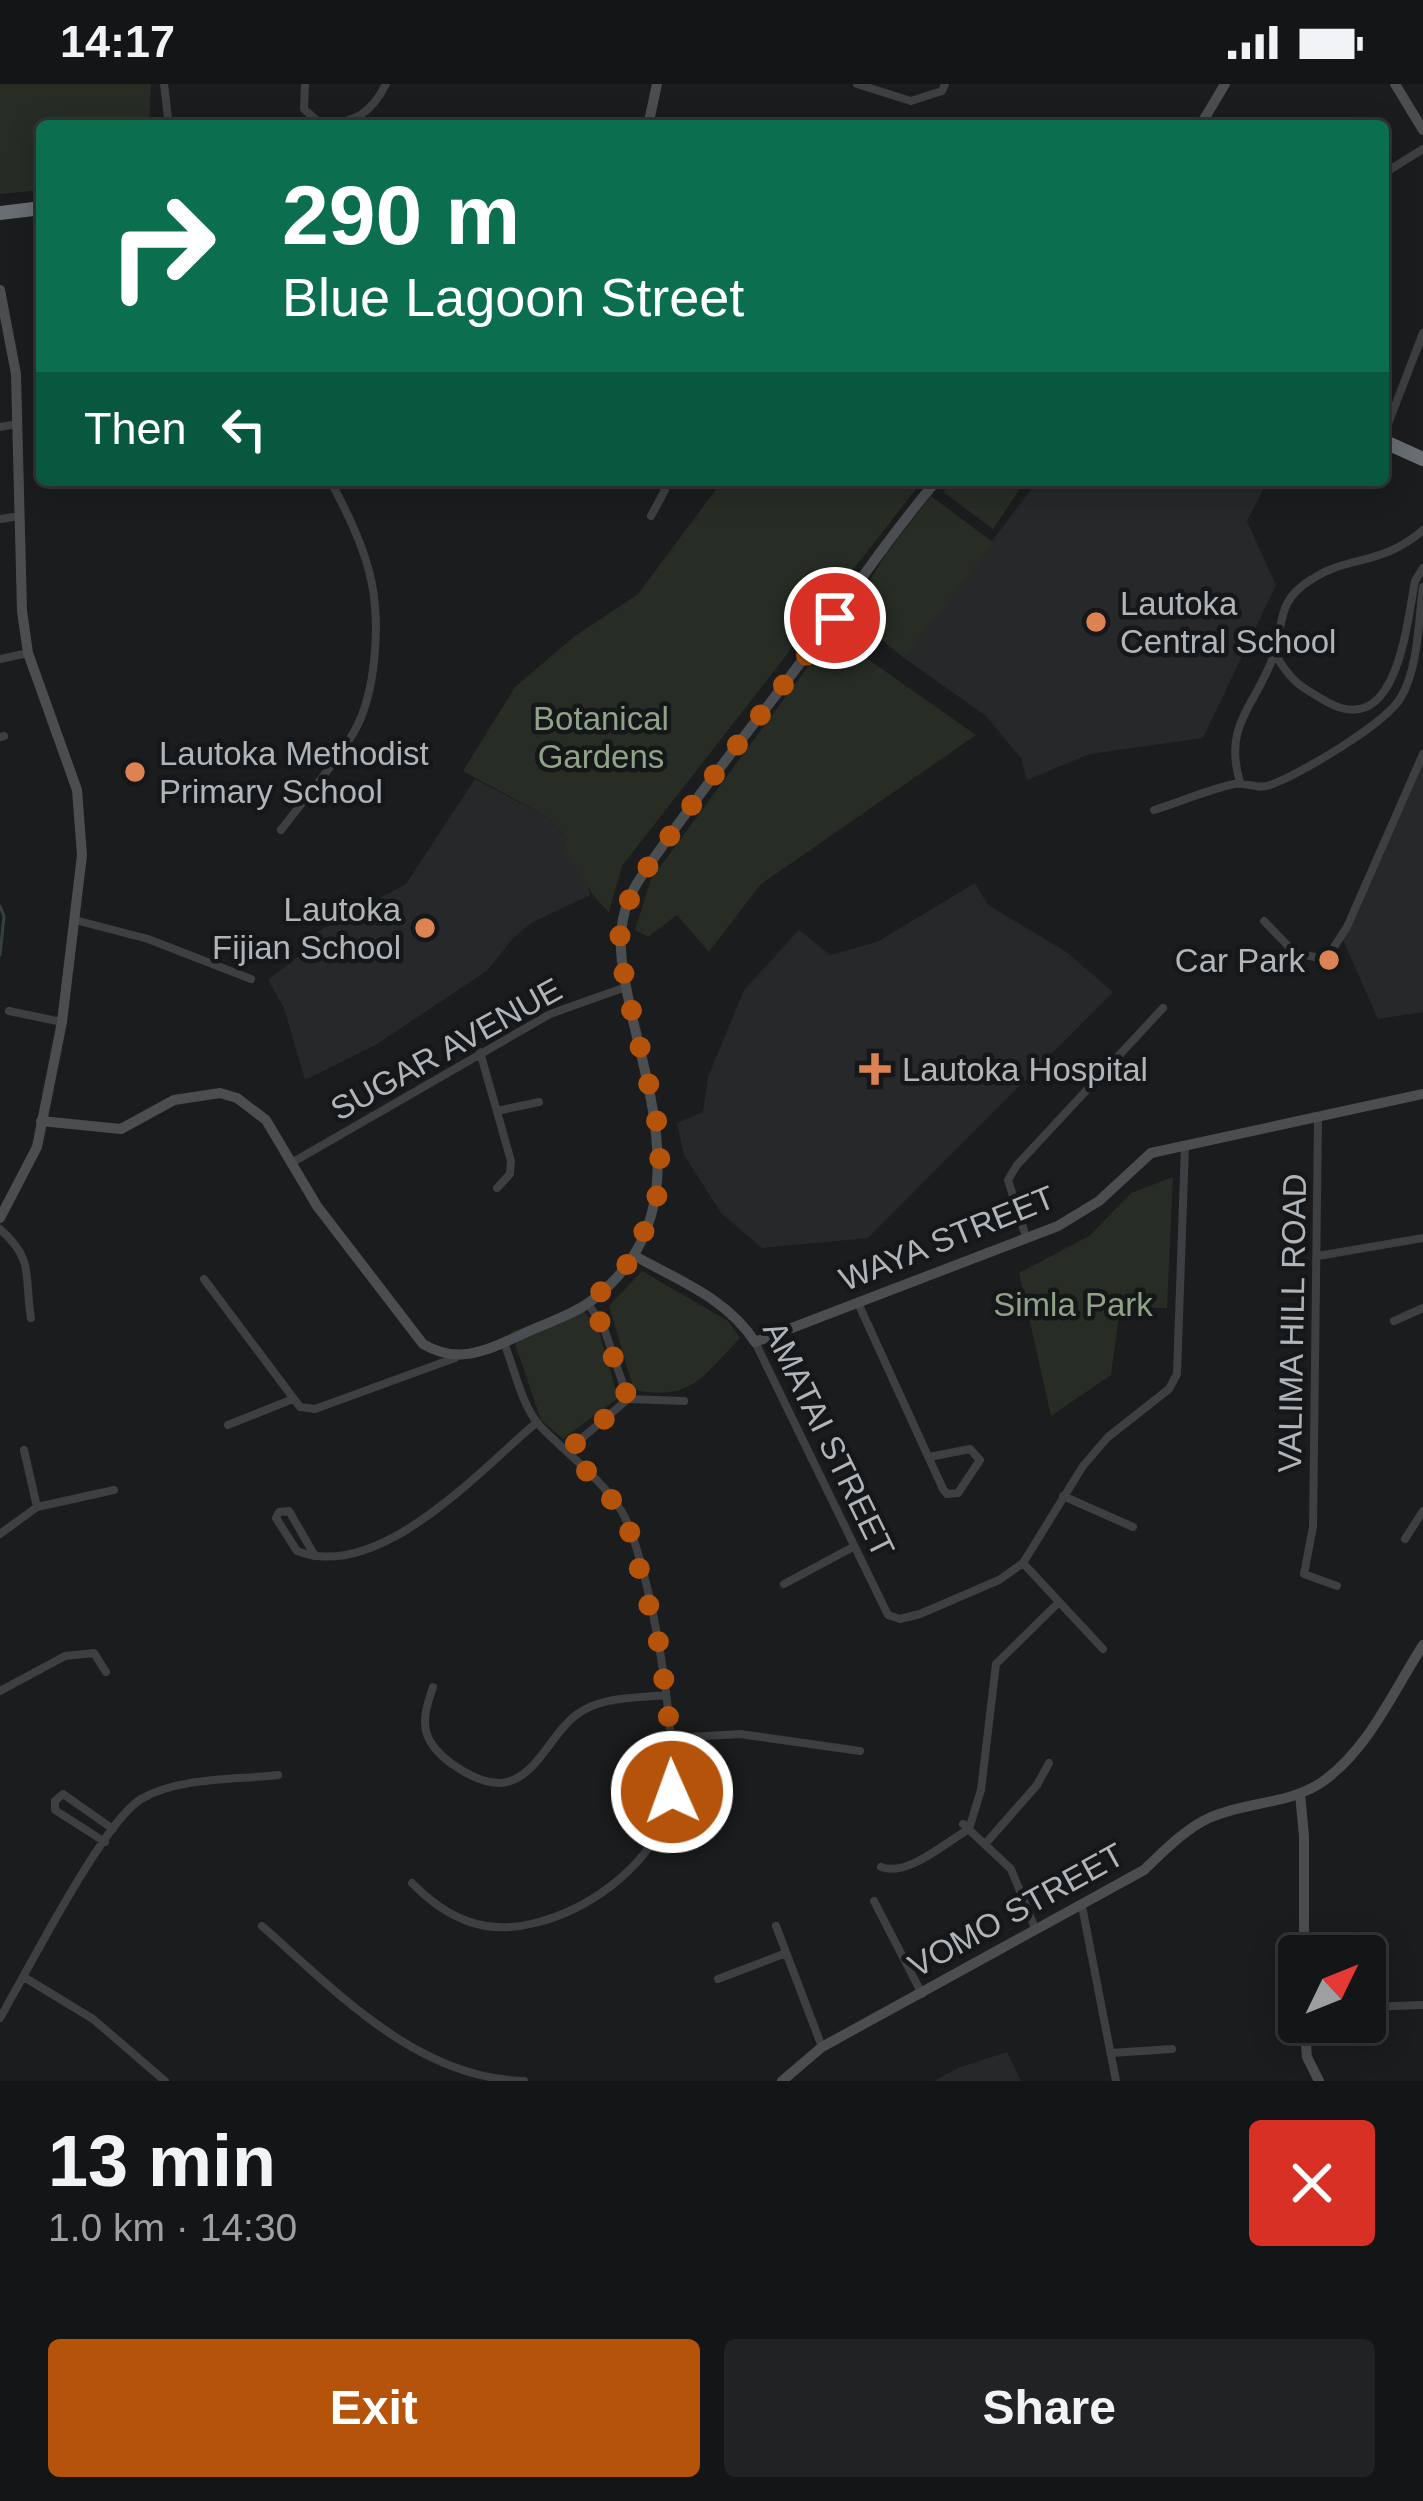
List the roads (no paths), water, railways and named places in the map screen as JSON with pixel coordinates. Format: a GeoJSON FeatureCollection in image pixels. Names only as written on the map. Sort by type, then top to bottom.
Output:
{"type":"FeatureCollection","features":[{"type":"Feature","properties":{"kind":"highway"},"geometry":{"type":"LineString","coordinates":[[0,213],[36,209]]}},
{"type":"Feature","properties":{"kind":"highway"},"geometry":{"type":"LineString","coordinates":[[1389,442],[1423,459]]}},
{"type":"Feature","properties":{"kind":"main road"},"geometry":{"type":"LineString","coordinates":[[649,120],[657,84]]}},
{"type":"Feature","properties":{"kind":"main road"},"geometry":{"type":"LineString","coordinates":[[1204,120],[1225,84]]}},
{"type":"Feature","properties":{"kind":"main road"},"geometry":{"type":"LineString","coordinates":[[1395,84],[1423,130]]}},
{"type":"Feature","properties":{"kind":"main road"},"geometry":{"type":"LineString","coordinates":[[0,290],[16,374],[22,611],[28,653],[77,790],[82,855],[62,1022],[37,1147],[0,1218]]}},
{"type":"Feature","properties":{"kind":"main road"},"geometry":{"type":"LineString","coordinates":[[41,1121],[121,1129],[174,1100],[220,1093],[237,1098],[266,1120],[317,1206],[423,1344],[455,1358],[504,1343],[589,1304],[635,1256],[658,1193],[656,1115],[626,987],[620,926],[638,881],[835,618],[880,548],[932,486]]}},
{"type":"Feature","properties":{"kind":"main road","name":"WAYA STREET"},"geometry":{"type":"LineString","coordinates":[[755,1342],[1058,1226],[1099,1201],[1151,1153],[1423,1094]]}},
{"type":"Feature","properties":{"kind":"main road","name":"AMATAI STREET"},"geometry":{"type":"LineString","coordinates":[[635,1256],[720,1304],[741,1320],[755,1342]]}},
{"type":"Feature","properties":{"kind":"main road","name":"VOMO STREET"},"geometry":{"type":"LineString","coordinates":[[782,2081],[822,2047],[1144,1870],[1211,1817],[1300,1794],[1326,1780],[1362,1744],[1423,1645]]}},
{"type":"Feature","properties":{"kind":"main road"},"geometry":{"type":"LineString","coordinates":[[1300,1794],[1304,1935]]}},
{"type":"Feature","properties":{"kind":"main road"},"geometry":{"type":"LineString","coordinates":[[1306,2043],[1318,2081]]}},
{"type":"Feature","properties":{"kind":"street"},"geometry":{"type":"LineString","coordinates":[[164,84],[169,120]]}},
{"type":"Feature","properties":{"kind":"street"},"geometry":{"type":"LineString","coordinates":[[305,84],[304,109],[316,120]]}},
{"type":"Feature","properties":{"kind":"street"},"geometry":{"type":"LineString","coordinates":[[354,120],[374,108],[386,84]]}},
{"type":"Feature","properties":{"kind":"street"},"geometry":{"type":"LineString","coordinates":[[857,84],[911,101],[942,91],[945,84]]}},
{"type":"Feature","properties":{"kind":"street"},"geometry":{"type":"LineString","coordinates":[[1389,170],[1423,149]]}},
{"type":"Feature","properties":{"kind":"street"},"geometry":{"type":"LineString","coordinates":[[1389,423],[1423,333]]}},
{"type":"Feature","properties":{"kind":"street"},"geometry":{"type":"LineString","coordinates":[[0,427],[17,424]]}},
{"type":"Feature","properties":{"kind":"street"},"geometry":{"type":"LineString","coordinates":[[281,830],[352,734],[368,694],[372,586],[350,517],[333,486]]}},
{"type":"Feature","properties":{"kind":"street"},"geometry":{"type":"LineString","coordinates":[[651,516],[665,490],[663,486]]}},
{"type":"Feature","properties":{"kind":"street"},"geometry":{"type":"LineString","coordinates":[[0,519],[20,516]]}},
{"type":"Feature","properties":{"kind":"street"},"geometry":{"type":"LineString","coordinates":[[1240,782],[1234,763],[1238,726],[1275,654],[1280,617],[1302,585],[1318,575],[1387,555],[1423,530]]}},
{"type":"Feature","properties":{"kind":"street"},"geometry":{"type":"LineString","coordinates":[[1275,654],[1306,692],[1342,709],[1370,703],[1388,688],[1396,673],[1415,581],[1423,568]]}},
{"type":"Feature","properties":{"kind":"street"},"geometry":{"type":"LineString","coordinates":[[1154,810],[1240,782],[1259,788],[1304,770],[1395,706],[1412,666],[1423,587]]}},
{"type":"Feature","properties":{"kind":"street"},"geometry":{"type":"LineString","coordinates":[[0,659],[28,653]]}},
{"type":"Feature","properties":{"kind":"street"},"geometry":{"type":"LineString","coordinates":[[1264,921],[1299,956],[1320,958],[1332,950],[1423,754]]}},
{"type":"Feature","properties":{"kind":"street"},"geometry":{"type":"LineString","coordinates":[[74,920],[148,939],[251,979]]}},
{"type":"Feature","properties":{"kind":"street","name":"SUGAR AVENUE"},"geometry":{"type":"LineString","coordinates":[[292,1162],[479,1052],[571,1004],[626,987]]}},
{"type":"Feature","properties":{"kind":"street"},"geometry":{"type":"LineString","coordinates":[[1026,1237],[1008,1180],[1163,1008]]}},
{"type":"Feature","properties":{"kind":"street"},"geometry":{"type":"LineString","coordinates":[[9,1011],[62,1022]]}},
{"type":"Feature","properties":{"kind":"street"},"geometry":{"type":"LineString","coordinates":[[479,1052],[512,1168],[497,1188]]}},
{"type":"Feature","properties":{"kind":"street"},"geometry":{"type":"LineString","coordinates":[[496,1111],[539,1102]]}},
{"type":"Feature","properties":{"kind":"street","name":"VALIMA HILL ROAD"},"geometry":{"type":"LineString","coordinates":[[1318,1119],[1313,1527],[1304,1574],[1336,1586]]}},
{"type":"Feature","properties":{"kind":"street"},"geometry":{"type":"LineString","coordinates":[[1103,1649],[1023,1563],[1063,1496],[1108,1437],[1169,1389],[1177,1374],[1185,1144]]}},
{"type":"Feature","properties":{"kind":"street"},"geometry":{"type":"LineString","coordinates":[[0,1229],[21,1247],[25,1258],[32,1318]]}},
{"type":"Feature","properties":{"kind":"street"},"geometry":{"type":"LineString","coordinates":[[1318,1256],[1423,1238]]}},
{"type":"Feature","properties":{"kind":"street"},"geometry":{"type":"LineString","coordinates":[[204,1279],[300,1407],[314,1409],[455,1358]]}},
{"type":"Feature","properties":{"kind":"street"},"geometry":{"type":"LineString","coordinates":[[858,1303],[943,1489],[953,1495],[963,1488],[980,1460],[970,1449],[929,1457]]}},
{"type":"Feature","properties":{"kind":"street"},"geometry":{"type":"LineString","coordinates":[[589,1304],[602,1325],[628,1399]]}},
{"type":"Feature","properties":{"kind":"street"},"geometry":{"type":"LineString","coordinates":[[1394,1321],[1423,1308]]}},
{"type":"Feature","properties":{"kind":"street","name":"AMATAI STREET"},"geometry":{"type":"LineString","coordinates":[[755,1342],[888,1615],[900,1619],[972,1593],[1023,1563]]}},
{"type":"Feature","properties":{"kind":"street"},"geometry":{"type":"LineString","coordinates":[[412,1883],[427,1898],[476,1927],[529,1925],[576,1910],[641,1856],[666,1818],[672,1792],[671,1738],[657,1632],[626,1519],[568,1450],[536,1423],[504,1343]]}},
{"type":"Feature","properties":{"kind":"street"},"geometry":{"type":"LineString","coordinates":[[228,1425],[292,1399]]}},
{"type":"Feature","properties":{"kind":"street"},"geometry":{"type":"LineString","coordinates":[[568,1450],[628,1399],[684,1401]]}},
{"type":"Feature","properties":{"kind":"street"},"geometry":{"type":"LineString","coordinates":[[315,1556],[289,1511],[279,1512],[276,1518],[297,1551],[315,1556],[365,1552],[400,1537],[536,1423]]}},
{"type":"Feature","properties":{"kind":"street"},"geometry":{"type":"LineString","coordinates":[[24,1450],[38,1507]]}},
{"type":"Feature","properties":{"kind":"street"},"geometry":{"type":"LineString","coordinates":[[0,1534],[38,1507],[114,1490]]}},
{"type":"Feature","properties":{"kind":"street"},"geometry":{"type":"LineString","coordinates":[[1063,1496],[1133,1527]]}},
{"type":"Feature","properties":{"kind":"street"},"geometry":{"type":"LineString","coordinates":[[1405,1539],[1423,1511]]}},
{"type":"Feature","properties":{"kind":"street"},"geometry":{"type":"LineString","coordinates":[[784,1584],[853,1547]]}},
{"type":"Feature","properties":{"kind":"street"},"geometry":{"type":"LineString","coordinates":[[881,1867],[908,1866],[966,1827],[981,1790],[996,1664],[1058,1603]]}},
{"type":"Feature","properties":{"kind":"street"},"geometry":{"type":"LineString","coordinates":[[0,1690],[80,1652],[94,1653],[106,1672]]}},
{"type":"Feature","properties":{"kind":"street"},"geometry":{"type":"LineString","coordinates":[[433,1687],[424,1711],[428,1740],[456,1766],[500,1783],[530,1769],[577,1713],[610,1699],[666,1695]]}},
{"type":"Feature","properties":{"kind":"street"},"geometry":{"type":"LineString","coordinates":[[671,1738],[740,1734],[860,1751]]}},
{"type":"Feature","properties":{"kind":"street"},"geometry":{"type":"LineString","coordinates":[[986,1843],[1037,1785],[1049,1763]]}},
{"type":"Feature","properties":{"kind":"street"},"geometry":{"type":"LineString","coordinates":[[0,2018],[113,1828],[141,1800],[177,1786],[278,1775]]}},
{"type":"Feature","properties":{"kind":"street"},"geometry":{"type":"LineString","coordinates":[[104,1842],[61,1816],[55,1801],[63,1794],[113,1828]]}},
{"type":"Feature","properties":{"kind":"street"},"geometry":{"type":"LineString","coordinates":[[966,1827],[1010,1869],[1035,1928]]}},
{"type":"Feature","properties":{"kind":"street"},"geometry":{"type":"LineString","coordinates":[[874,1901],[922,1994]]}},
{"type":"Feature","properties":{"kind":"street"},"geometry":{"type":"LineString","coordinates":[[1082,1906],[1116,2081]]}},
{"type":"Feature","properties":{"kind":"street"},"geometry":{"type":"LineString","coordinates":[[262,1926],[398,2040],[489,2080],[524,2081]]}},
{"type":"Feature","properties":{"kind":"street"},"geometry":{"type":"LineString","coordinates":[[776,1926],[822,2047]]}},
{"type":"Feature","properties":{"kind":"street"},"geometry":{"type":"LineString","coordinates":[[718,1979],[786,1953]]}},
{"type":"Feature","properties":{"kind":"street"},"geometry":{"type":"LineString","coordinates":[[24,1977],[93,2020],[165,2081]]}},
{"type":"Feature","properties":{"kind":"street"},"geometry":{"type":"LineString","coordinates":[[1386,2006],[1423,2005]]}},
{"type":"Feature","properties":{"kind":"street"},"geometry":{"type":"LineString","coordinates":[[1111,2053],[1172,2049]]}},
{"type":"Feature","properties":{"kind":"waterway"},"geometry":{"type":"LineString","coordinates":[[0,906],[4,916],[0,955]]}},
{"type":"Feature","properties":{"kind":"place","name":"Lautoka Central School"},"geometry":{"type":"Point","coordinates":[1096,622]}},
{"type":"Feature","properties":{"kind":"place","name":"Lautoka Methodist Primary School"},"geometry":{"type":"Point","coordinates":[135,772]}},
{"type":"Feature","properties":{"kind":"place","name":"Lautoka Fijian School"},"geometry":{"type":"Point","coordinates":[425,928]}},
{"type":"Feature","properties":{"kind":"place","name":"Car Park"},"geometry":{"type":"Point","coordinates":[1329,960]}},
{"type":"Feature","properties":{"kind":"place","name":"Lautoka Hospital"},"geometry":{"type":"Point","coordinates":[875,1069]}},
{"type":"Feature","properties":{"kind":"park label","name":"Botanical Gardens"},"geometry":{"type":"Point","coordinates":[601,737]}},
{"type":"Feature","properties":{"kind":"park label","name":"Simla Park"},"geometry":{"type":"Point","coordinates":[1073,1304]}}]}
